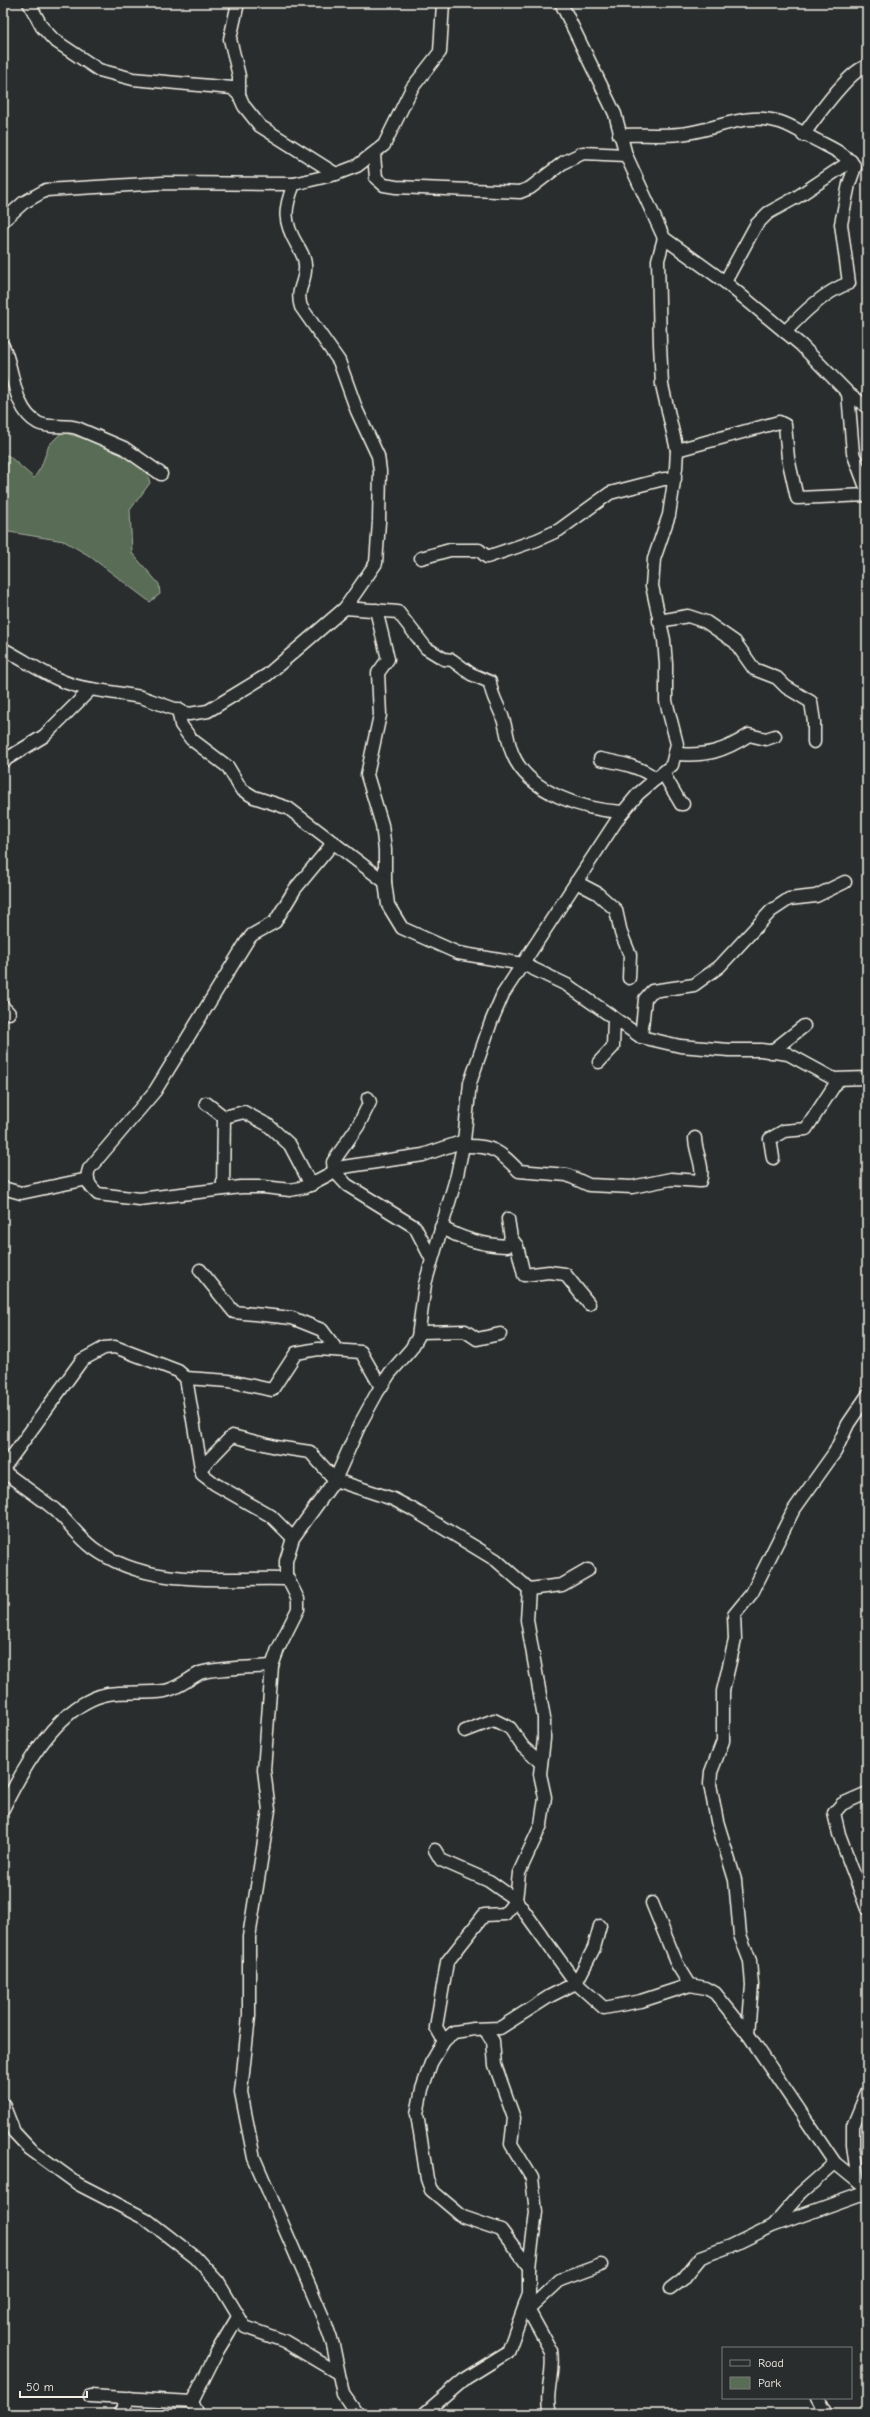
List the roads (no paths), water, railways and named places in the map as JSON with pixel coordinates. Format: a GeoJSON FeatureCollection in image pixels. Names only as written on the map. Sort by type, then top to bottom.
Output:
{"type":"FeatureCollection","features":[{"type":"Feature","properties":{"kind":"street"},"geometry":{"type":"LineString","coordinates":[[29,3],[42,27],[54,40],[99,70],[133,79],[229,88],[239,95]]}},
{"type":"Feature","properties":{"kind":"street"},"geometry":{"type":"LineString","coordinates":[[238,3],[230,39],[239,76],[239,95],[244,106],[260,126],[336,174]]}},
{"type":"Feature","properties":{"kind":"street"},"geometry":{"type":"LineString","coordinates":[[3,221],[23,203],[46,190],[163,183],[294,184],[336,174],[357,166],[384,145],[412,88],[440,52],[443,3]]}},
{"type":"Feature","properties":{"kind":"street"},"geometry":{"type":"LineString","coordinates":[[561,3],[615,114],[619,135],[626,155],[664,238],[725,282],[785,332],[848,393],[867,407]]}},
{"type":"Feature","properties":{"kind":"street"},"geometry":{"type":"LineString","coordinates":[[803,135],[838,89],[860,68],[867,66]]}},
{"type":"Feature","properties":{"kind":"street"},"geometry":{"type":"LineString","coordinates":[[619,135],[681,134],[738,120],[760,119],[778,121],[791,126],[803,135],[844,155],[851,161],[855,167],[849,184],[841,224],[849,283],[836,288],[803,313],[785,332]]}},
{"type":"Feature","properties":{"kind":"street"},"geometry":{"type":"LineString","coordinates":[[374,154],[376,178],[384,185],[417,189],[470,188],[509,192],[530,188],[564,162],[583,153],[626,155]]}},
{"type":"Feature","properties":{"kind":"street"},"geometry":{"type":"LineString","coordinates":[[725,282],[756,225],[763,217],[797,197],[851,161]]}},
{"type":"Feature","properties":{"kind":"street"},"geometry":{"type":"LineString","coordinates":[[3,649],[59,682],[141,697],[189,714],[197,714],[215,707],[267,675],[345,608],[358,592],[377,561],[380,463],[338,361],[301,307],[298,298],[306,263],[287,226],[287,203],[294,184]]}},
{"type":"Feature","properties":{"kind":"street"},"geometry":{"type":"LineString","coordinates":[[357,2414],[343,2394],[333,2345],[325,2322],[254,2158],[241,2092],[249,2016],[249,1937],[269,1810],[264,1770],[272,1666],[278,1649],[298,1609],[298,1599],[287,1579],[286,1561],[294,1538],[335,1480],[360,1424],[381,1387],[390,1373],[416,1343],[420,1332],[425,1284],[431,1258],[457,1175],[464,1144],[470,1083],[488,1029],[503,994],[622,812],[638,794],[672,765],[676,754],[677,744],[666,701],[666,664],[664,640],[652,586],[653,567],[669,515],[675,479],[677,450],[662,385],[658,268],[664,238]]}},
{"type":"Feature","properties":{"kind":"street"},"geometry":{"type":"LineString","coordinates":[[3,346],[10,366],[14,387],[35,421],[44,425],[70,426],[118,445],[143,460],[161,474]]}},
{"type":"Feature","properties":{"kind":"street"},"geometry":{"type":"LineString","coordinates":[[848,393],[853,453],[867,490]]}},
{"type":"Feature","properties":{"kind":"street"},"geometry":{"type":"LineString","coordinates":[[677,450],[779,422],[785,425],[788,458],[797,498],[867,495]]}},
{"type":"Feature","properties":{"kind":"street"},"geometry":{"type":"LineString","coordinates":[[421,558],[450,550],[479,550],[487,557],[505,552],[559,530],[610,493],[664,479],[675,479]]}},
{"type":"Feature","properties":{"kind":"street"},"geometry":{"type":"LineString","coordinates":[[345,608],[398,612],[404,617],[426,648],[444,659],[452,660],[471,674],[490,682],[491,695],[496,700],[503,717],[513,755],[526,773],[562,798],[599,810],[622,812]]}},
{"type":"Feature","properties":{"kind":"street"},"geometry":{"type":"LineString","coordinates":[[376,610],[388,659],[378,673],[380,715],[367,775],[382,825],[385,850],[385,882],[388,905],[402,928],[458,953],[523,964],[567,985],[641,1037],[680,1046],[788,1054],[838,1080],[867,1078]]}},
{"type":"Feature","properties":{"kind":"street"},"geometry":{"type":"LineString","coordinates":[[659,621],[678,617],[695,617],[735,642],[754,669],[777,678],[786,686],[811,702],[814,722],[814,742]]}},
{"type":"Feature","properties":{"kind":"street"},"geometry":{"type":"LineString","coordinates":[[3,761],[44,736],[91,689]]}},
{"type":"Feature","properties":{"kind":"street"},"geometry":{"type":"LineString","coordinates":[[178,709],[181,725],[191,739],[228,767],[241,789],[254,797],[288,808],[385,882]]}},
{"type":"Feature","properties":{"kind":"street"},"geometry":{"type":"LineString","coordinates":[[676,754],[698,755],[717,752],[749,735],[766,739],[775,736]]}},
{"type":"Feature","properties":{"kind":"street"},"geometry":{"type":"LineString","coordinates":[[600,759],[632,766],[659,776],[681,804],[683,804]]}},
{"type":"Feature","properties":{"kind":"street"},"geometry":{"type":"LineString","coordinates":[[334,842],[295,889],[275,922],[252,935],[247,941],[155,1091],[89,1169],[89,1185],[98,1194],[138,1199],[223,1189],[264,1187],[290,1190],[311,1185],[334,1171],[353,1164],[423,1155],[464,1144],[492,1148],[500,1152],[519,1171],[567,1175],[589,1185],[632,1187],[671,1179],[700,1181],[703,1174],[695,1146],[695,1138]]}},
{"type":"Feature","properties":{"kind":"street"},"geometry":{"type":"LineString","coordinates":[[576,882],[597,893],[616,910],[621,933],[630,955],[629,978]]}},
{"type":"Feature","properties":{"kind":"street"},"geometry":{"type":"LineString","coordinates":[[641,1037],[645,999],[652,991],[694,985],[719,967],[771,911],[789,899],[816,896],[845,882]]}},
{"type":"Feature","properties":{"kind":"street"},"geometry":{"type":"LineString","coordinates":[[599,1062],[613,1047],[614,1018]]}},
{"type":"Feature","properties":{"kind":"street"},"geometry":{"type":"LineString","coordinates":[[772,1052],[804,1026]]}},
{"type":"Feature","properties":{"kind":"street"},"geometry":{"type":"LineString","coordinates":[[773,1158],[770,1139],[784,1131],[806,1129],[838,1080]]}},
{"type":"Feature","properties":{"kind":"street"},"geometry":{"type":"LineString","coordinates":[[368,1098],[370,1102],[358,1126],[333,1162],[334,1171],[347,1185],[415,1227],[431,1258]]}},
{"type":"Feature","properties":{"kind":"street"},"geometry":{"type":"LineString","coordinates":[[206,1103],[224,1117]]}},
{"type":"Feature","properties":{"kind":"street"},"geometry":{"type":"LineString","coordinates":[[224,1117],[244,1112],[268,1125],[290,1145],[311,1185]]}},
{"type":"Feature","properties":{"kind":"street"},"geometry":{"type":"LineString","coordinates":[[223,1189],[224,1117]]}},
{"type":"Feature","properties":{"kind":"street"},"geometry":{"type":"LineString","coordinates":[[3,1188],[21,1193],[88,1179]]}},
{"type":"Feature","properties":{"kind":"street"},"geometry":{"type":"LineString","coordinates":[[508,1219],[511,1238],[517,1246],[524,1275],[549,1272],[565,1274],[589,1304]]}},
{"type":"Feature","properties":{"kind":"street"},"geometry":{"type":"LineString","coordinates":[[441,1227],[455,1236],[486,1245],[507,1246],[511,1238]]}},
{"type":"Feature","properties":{"kind":"street"},"geometry":{"type":"LineString","coordinates":[[200,1270],[234,1312],[292,1318],[322,1330],[337,1350]]}},
{"type":"Feature","properties":{"kind":"street"},"geometry":{"type":"LineString","coordinates":[[420,1332],[465,1331],[477,1339],[500,1334]]}},
{"type":"Feature","properties":{"kind":"street"},"geometry":{"type":"LineString","coordinates":[[287,1579],[194,1578],[150,1574],[129,1568],[94,1549],[79,1537],[55,1510],[3,1470],[82,1360],[96,1352],[115,1347],[178,1371],[186,1378],[229,1381],[272,1390],[296,1352],[318,1349],[361,1352],[381,1387]]}},
{"type":"Feature","properties":{"kind":"street"},"geometry":{"type":"LineString","coordinates":[[186,1378],[202,1474],[215,1484],[271,1516],[294,1538]]}},
{"type":"Feature","properties":{"kind":"street"},"geometry":{"type":"LineString","coordinates":[[748,2034],[752,1985],[750,1961],[740,1935],[735,1880],[717,1821],[710,1784],[711,1772],[723,1741],[723,1691],[735,1640],[734,1615],[752,1593],[793,1511],[835,1452],[848,1424],[867,1396]]}},
{"type":"Feature","properties":{"kind":"street"},"geometry":{"type":"LineString","coordinates":[[200,1469],[232,1436],[276,1447],[310,1452],[335,1480],[393,1499],[412,1509],[490,1556],[529,1589],[562,1585],[588,1570]]}},
{"type":"Feature","properties":{"kind":"street"},"geometry":{"type":"LineString","coordinates":[[444,2041],[436,2027],[447,1962],[484,1915],[506,1914],[516,1900],[519,1874],[541,1825],[546,1797],[540,1774],[544,1738],[544,1718],[527,1620],[529,1589]]}},
{"type":"Feature","properties":{"kind":"street"},"geometry":{"type":"LineString","coordinates":[[3,1809],[15,1785],[48,1735],[70,1712],[86,1702],[107,1694],[164,1691],[178,1687],[201,1673],[272,1666]]}},
{"type":"Feature","properties":{"kind":"street"},"geometry":{"type":"LineString","coordinates":[[465,1731],[494,1720],[510,1728],[522,1747],[541,1763]]}},
{"type":"Feature","properties":{"kind":"street"},"geometry":{"type":"LineString","coordinates":[[867,1793],[842,1804],[834,1813],[839,1834],[867,1909]]}},
{"type":"Feature","properties":{"kind":"street"},"geometry":{"type":"LineString","coordinates":[[435,1850],[441,1860],[489,1881],[516,1900],[576,1983],[604,2008],[641,2000],[690,1985],[706,1988],[715,1993],[748,2034],[835,2163],[864,2188]]}},
{"type":"Feature","properties":{"kind":"street"},"geometry":{"type":"LineString","coordinates":[[652,1903],[677,1964],[690,1985]]}},
{"type":"Feature","properties":{"kind":"street"},"geometry":{"type":"LineString","coordinates":[[529,2267],[501,2230],[463,2216],[431,2190],[427,2178],[417,2114],[430,2063],[444,2041],[459,2030],[485,2030],[500,2028],[550,1996],[576,1983],[594,1948],[600,1926]]}},
{"type":"Feature","properties":{"kind":"street"},"geometry":{"type":"LineString","coordinates":[[424,2414],[466,2378],[508,2352],[527,2307],[529,2294],[529,2267],[536,2212],[532,2178],[511,2144],[514,2118],[499,2078],[493,2041],[485,2030]]}},
{"type":"Feature","properties":{"kind":"street"},"geometry":{"type":"LineString","coordinates":[[864,2188],[853,2145],[853,2126],[867,2092]]}},
{"type":"Feature","properties":{"kind":"street"},"geometry":{"type":"LineString","coordinates":[[3,2104],[14,2132],[30,2149],[78,2184],[146,2219],[195,2257],[218,2282],[244,2327],[284,2341],[338,2373]]}},
{"type":"Feature","properties":{"kind":"street"},"geometry":{"type":"LineString","coordinates":[[772,2226],[801,2193],[835,2163]]}},
{"type":"Feature","properties":{"kind":"street"},"geometry":{"type":"LineString","coordinates":[[670,2289],[683,2280],[701,2257],[731,2246],[772,2226],[864,2188]]}},
{"type":"Feature","properties":{"kind":"street"},"geometry":{"type":"LineString","coordinates":[[527,2307],[560,2280],[601,2265]]}},
{"type":"Feature","properties":{"kind":"street"},"geometry":{"type":"LineString","coordinates":[[527,2307],[551,2351],[552,2358],[547,2394],[550,2414]]}},
{"type":"Feature","properties":{"kind":"street"},"geometry":{"type":"LineString","coordinates":[[192,2402],[218,2350],[238,2317]]}},
{"type":"Feature","properties":{"kind":"street"},"geometry":{"type":"LineString","coordinates":[[90,2396],[192,2402]]}},
{"type":"Feature","properties":{"kind":"street"},"geometry":{"type":"LineString","coordinates":[[119,2414],[130,2398]]}},
{"type":"Feature","properties":{"kind":"street"},"geometry":{"type":"LineString","coordinates":[[817,2399],[826,2414]]}},
{"type":"Feature","properties":{"kind":"street"},"geometry":{"type":"LineString","coordinates":[[192,2402],[198,2414]]}}]}
